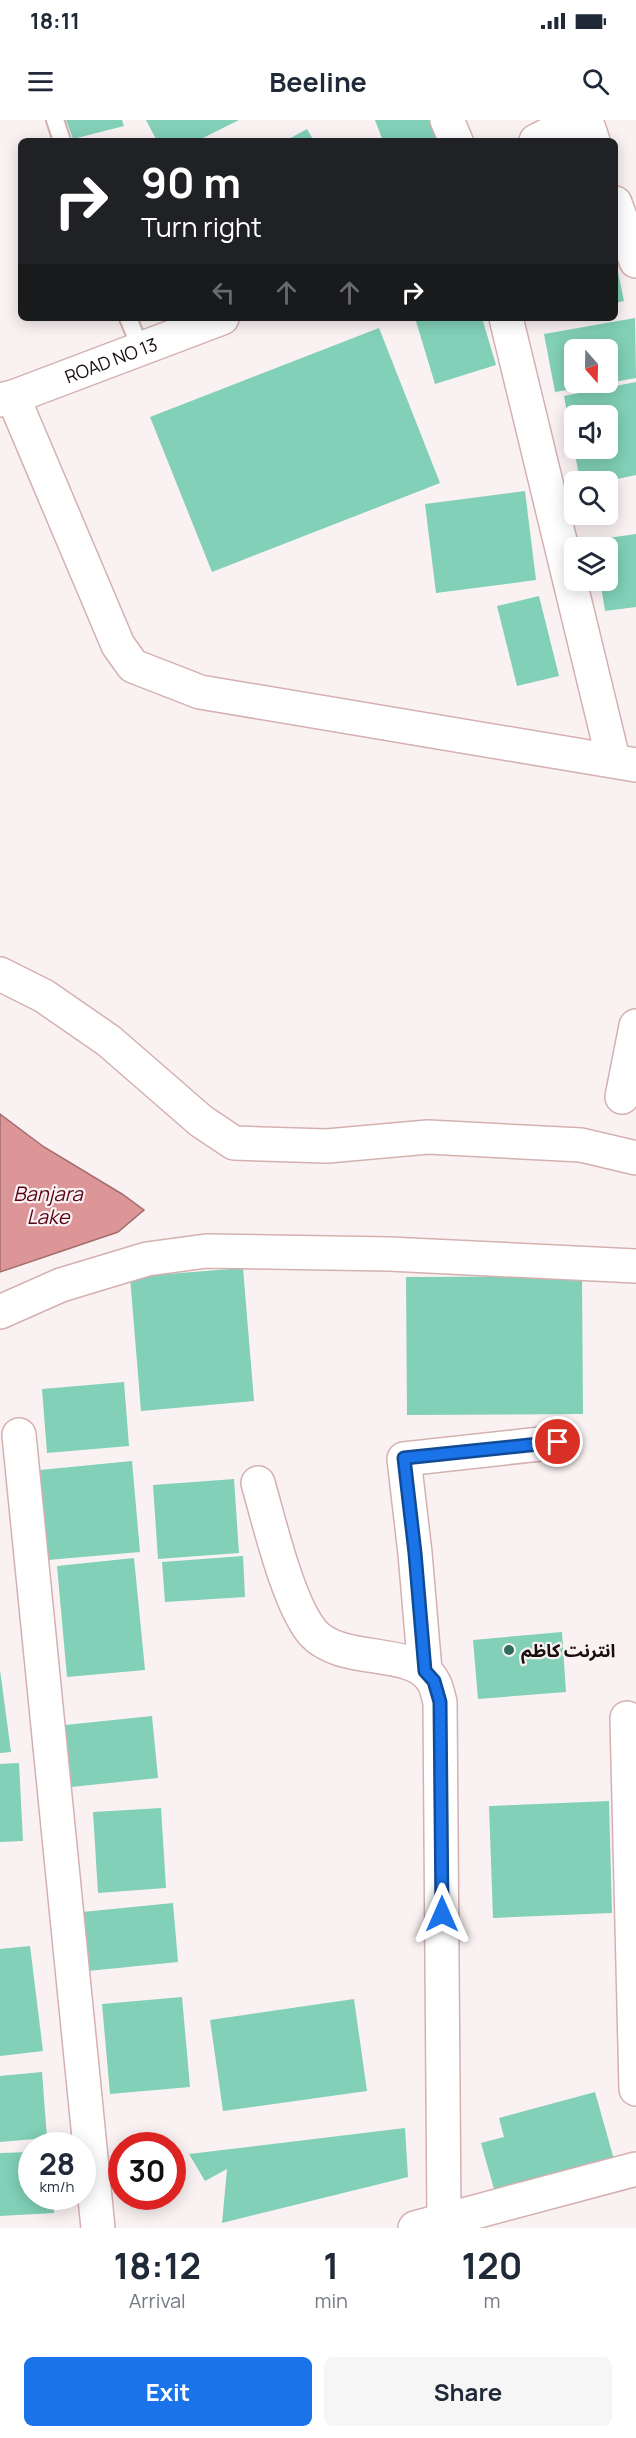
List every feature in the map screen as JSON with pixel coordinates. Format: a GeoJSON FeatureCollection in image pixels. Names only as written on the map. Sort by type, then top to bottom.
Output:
{"type":"FeatureCollection","features":[{"type":"Feature","properties":{"kind":"street"},"geometry":{"type":"LineString","coordinates":[[447,120],[455,138]]}},
{"type":"Feature","properties":{"kind":"street"},"geometry":{"type":"LineString","coordinates":[[542,138],[577,120]]}},
{"type":"Feature","properties":{"kind":"street"},"geometry":{"type":"LineString","coordinates":[[586,120],[592,138]]}},
{"type":"Feature","properties":{"kind":"street"},"geometry":{"type":"LineString","coordinates":[[618,211],[636,261]]}},
{"type":"Feature","properties":{"kind":"street","name":"ROAD NO 13"},"geometry":{"type":"LineString","coordinates":[[7,398],[214,321]]}},
{"type":"Feature","properties":{"kind":"street"},"geometry":{"type":"LineString","coordinates":[[7,398],[118,645],[134,666],[200,692],[624,762],[507,321]]}},
{"type":"Feature","properties":{"kind":"street"},"geometry":{"type":"LineString","coordinates":[[0,974],[44,996],[109,1041],[201,1120],[234,1143],[327,1146],[428,1137],[581,1145],[636,1158]]}},
{"type":"Feature","properties":{"kind":"street"},"geometry":{"type":"LineString","coordinates":[[622,1097],[636,1026]]}},
{"type":"Feature","properties":{"kind":"street"},"geometry":{"type":"LineString","coordinates":[[0,1312],[61,1285],[147,1259],[206,1251],[388,1254],[636,1266]]}},
{"type":"Feature","properties":{"kind":"street"},"geometry":{"type":"LineString","coordinates":[[19,1435],[98,2228]]}},
{"type":"Feature","properties":{"kind":"street"},"geometry":{"type":"LineString","coordinates":[[425,1671],[404,1458],[558,1442]]}},
{"type":"Feature","properties":{"kind":"street"},"geometry":{"type":"LineString","coordinates":[[258,1483],[280,1558],[299,1608],[314,1633],[336,1649],[410,1662],[425,1671],[434,1681],[440,1702],[430,2224],[636,2169]]}},
{"type":"Feature","properties":{"kind":"street"},"geometry":{"type":"LineString","coordinates":[[627,1718],[636,2089]]}},
{"type":"Feature","properties":{"kind":"lane"},"geometry":{"type":"LineString","coordinates":[[55,120],[61,138]]}},
{"type":"Feature","properties":{"kind":"lane"},"geometry":{"type":"LineString","coordinates":[[129,321],[141,349]]}},
{"type":"Feature","properties":{"kind":"water","name":"Banjara Lake"},"geometry":{"type":"Polygon","coordinates":[[[0,1114],[44,1147],[122,1194],[144,1210],[118,1232],[0,1272],[0,1114]]]}},
{"type":"Feature","properties":{"kind":"building"},"geometry":{"type":"Polygon","coordinates":[[[66,120],[122,120],[124,126],[77,138],[73,138],[66,120]]]}},
{"type":"Feature","properties":{"kind":"building"},"geometry":{"type":"Polygon","coordinates":[[[146,120],[239,120],[203,138],[155,138],[146,120]]]}},
{"type":"Feature","properties":{"kind":"building"},"geometry":{"type":"Polygon","coordinates":[[[375,120],[435,120],[441,137],[438,138],[382,138],[375,120]]]}},
{"type":"Feature","properties":{"kind":"building"},"geometry":{"type":"Polygon","coordinates":[[[307,129],[312,138],[290,138],[307,129]]]}},
{"type":"Feature","properties":{"kind":"building"},"geometry":{"type":"Polygon","coordinates":[[[618,272],[624,301],[618,302],[618,272]]]}},
{"type":"Feature","properties":{"kind":"building"},"geometry":{"type":"Polygon","coordinates":[[[635,318],[636,378],[618,381],[618,339],[564,339],[564,390],[555,392],[544,334],[635,318]]]}},
{"type":"Feature","properties":{"kind":"building"},"geometry":{"type":"Polygon","coordinates":[[[416,321],[483,321],[496,365],[435,384],[416,321]]]}},
{"type":"Feature","properties":{"kind":"building"},"geometry":{"type":"Polygon","coordinates":[[[379,328],[440,483],[212,572],[150,417],[379,328]]]}},
{"type":"Feature","properties":{"kind":"building"},"geometry":{"type":"Polygon","coordinates":[[[636,382],[636,475],[618,479],[618,471],[578,471],[576,459],[618,459],[618,405],[566,405],[564,396],[579,393],[618,393],[618,386],[636,382]]]}},
{"type":"Feature","properties":{"kind":"building"},"geometry":{"type":"Polygon","coordinates":[[[525,491],[536,580],[436,593],[425,504],[525,491]]]}},
{"type":"Feature","properties":{"kind":"building"},"geometry":{"type":"Polygon","coordinates":[[[636,534],[636,607],[605,611],[602,591],[618,591],[618,537],[615,537],[636,534]]]}},
{"type":"Feature","properties":{"kind":"building"},"geometry":{"type":"Polygon","coordinates":[[[539,596],[559,676],[517,686],[497,606],[539,596]]]}},
{"type":"Feature","properties":{"kind":"building"},"geometry":{"type":"Polygon","coordinates":[[[243,1268],[254,1401],[141,1411],[130,1277],[243,1268]]]}},
{"type":"Feature","properties":{"kind":"building"},"geometry":{"type":"Polygon","coordinates":[[[582,1276],[583,1414],[407,1415],[406,1277],[582,1276]]]}},
{"type":"Feature","properties":{"kind":"building"},"geometry":{"type":"Polygon","coordinates":[[[124,1382],[129,1446],[47,1453],[42,1389],[124,1382]]]}},
{"type":"Feature","properties":{"kind":"building"},"geometry":{"type":"Polygon","coordinates":[[[132,1461],[140,1552],[48,1560],[40,1470],[132,1461]]]}},
{"type":"Feature","properties":{"kind":"building"},"geometry":{"type":"Polygon","coordinates":[[[234,1479],[239,1553],[158,1559],[153,1485],[234,1479]]]}},
{"type":"Feature","properties":{"kind":"building"},"geometry":{"type":"Polygon","coordinates":[[[243,1556],[245,1597],[165,1602],[162,1562],[243,1556]]]}},
{"type":"Feature","properties":{"kind":"building"},"geometry":{"type":"Polygon","coordinates":[[[134,1558],[145,1670],[67,1677],[57,1566],[134,1558]]]}},
{"type":"Feature","properties":{"kind":"building"},"geometry":{"type":"Polygon","coordinates":[[[562,1632],[566,1692],[478,1699],[473,1640],[562,1632]]]}},
{"type":"Feature","properties":{"kind":"building"},"geometry":{"type":"Polygon","coordinates":[[[0,1670],[11,1752],[0,1753],[0,1670]]]}},
{"type":"Feature","properties":{"kind":"building"},"geometry":{"type":"Polygon","coordinates":[[[152,1716],[158,1778],[71,1787],[65,1725],[152,1716]]]}},
{"type":"Feature","properties":{"kind":"building"},"geometry":{"type":"Polygon","coordinates":[[[19,1763],[23,1841],[0,1842],[0,1764],[19,1763]]]}},
{"type":"Feature","properties":{"kind":"building"},"geometry":{"type":"Polygon","coordinates":[[[609,1801],[612,1913],[493,1918],[489,1806],[609,1801]]]}},
{"type":"Feature","properties":{"kind":"building"},"geometry":{"type":"Polygon","coordinates":[[[161,1808],[166,1888],[98,1893],[93,1812],[161,1808]]]}},
{"type":"Feature","properties":{"kind":"building"},"geometry":{"type":"Polygon","coordinates":[[[173,1903],[178,1962],[88,1971],[82,1912],[173,1903]]]}},
{"type":"Feature","properties":{"kind":"building"},"geometry":{"type":"Polygon","coordinates":[[[30,1946],[43,2051],[0,2056],[0,1949],[30,1946]]]}},
{"type":"Feature","properties":{"kind":"building"},"geometry":{"type":"Polygon","coordinates":[[[182,1997],[190,2087],[110,2094],[102,2004],[182,1997]]]}},
{"type":"Feature","properties":{"kind":"building"},"geometry":{"type":"Polygon","coordinates":[[[354,1999],[367,2091],[223,2111],[210,2020],[354,1999]]]}},
{"type":"Feature","properties":{"kind":"building"},"geometry":{"type":"Polygon","coordinates":[[[42,2072],[47,2132],[18,2132],[18,2140],[0,2142],[0,2076],[42,2072]]]}},
{"type":"Feature","properties":{"kind":"building"},"geometry":{"type":"Polygon","coordinates":[[[595,2092],[615,2163],[523,2198],[518,2182],[494,2189],[481,2143],[504,2137],[499,2118],[595,2092]]]}},
{"type":"Feature","properties":{"kind":"building"},"geometry":{"type":"Polygon","coordinates":[[[405,2128],[408,2177],[222,2223],[227,2169],[205,2181],[189,2154],[405,2128]]]}},
{"type":"Feature","properties":{"kind":"building"},"geometry":{"type":"Polygon","coordinates":[[[18,2152],[18,2210],[54,2210],[54,2213],[0,2216],[0,2153],[18,2152]]]}},
{"type":"Feature","properties":{"kind":"place","name":"انترنت كاظم"},"geometry":{"type":"Point","coordinates":[509,1650]}},
{"type":"Feature","properties":{"kind":"route"},"geometry":{"type":"LineString","coordinates":[[442,1914],[440,1702],[434,1681],[425,1671],[404,1458],[558,1442]]}}]}
